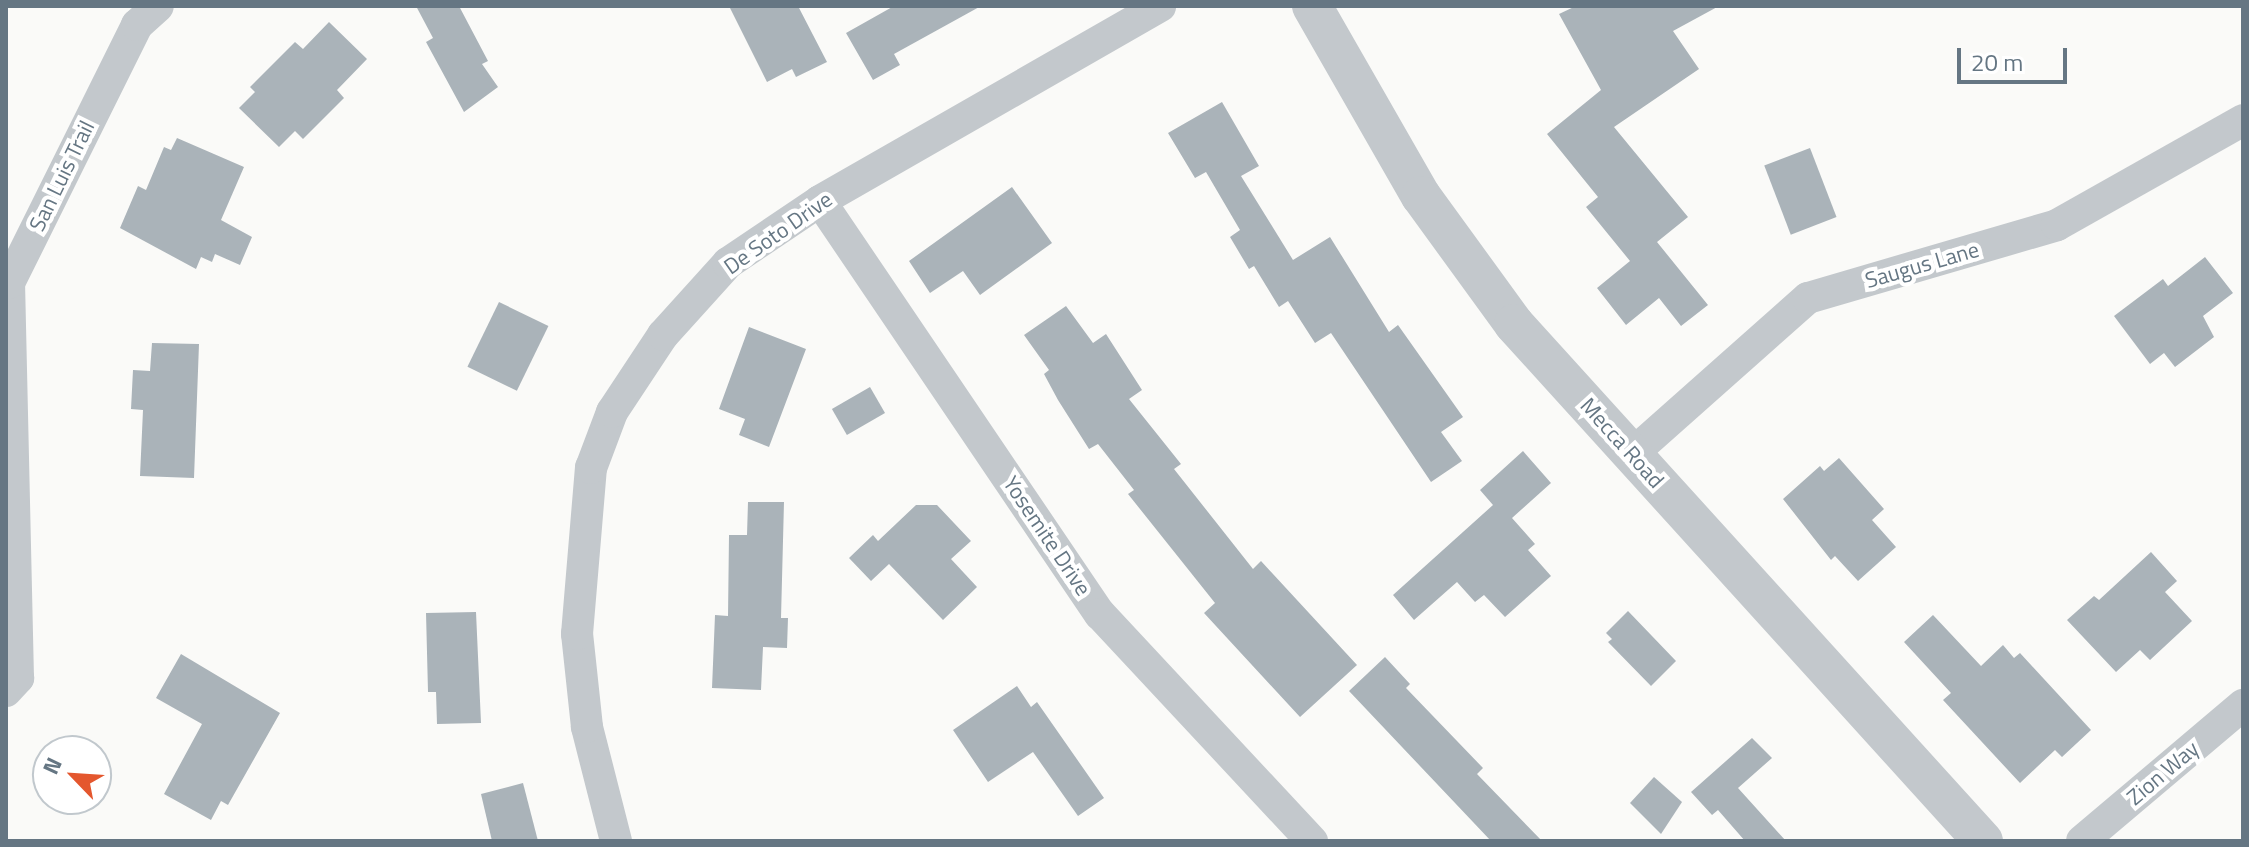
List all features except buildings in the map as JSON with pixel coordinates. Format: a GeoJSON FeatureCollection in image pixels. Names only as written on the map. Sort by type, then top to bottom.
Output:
{"type":"FeatureCollection","features":[{"type":"Feature","properties":{"kind":"street","name":"San Luis Trail"},"geometry":{"type":"LineString","coordinates":[[6,691],[18,678],[8,280],[137,25],[158,6]]}},
{"type":"Feature","properties":{"kind":"street","name":"De Soto Drive"},"geometry":{"type":"LineString","coordinates":[[616,841],[587,727],[577,634],[591,468],[612,412],[663,335],[728,263],[820,201],[1160,6]]}},
{"type":"Feature","properties":{"kind":"street","name":"Mecca Road"},"geometry":{"type":"LineString","coordinates":[[1312,6],[1421,196],[1514,324],[1983,841]]}},
{"type":"Feature","properties":{"kind":"street","name":"Saugus Lane"},"geometry":{"type":"LineString","coordinates":[[1632,454],[1808,298],[2057,225],[2243,120]]}},
{"type":"Feature","properties":{"kind":"street","name":"Yosemite Drive"},"geometry":{"type":"LineString","coordinates":[[820,201],[1100,614],[1312,841]]}},
{"type":"Feature","properties":{"kind":"street","name":"Zion Way"},"geometry":{"type":"LineString","coordinates":[[2082,841],[2243,705]]}}]}
